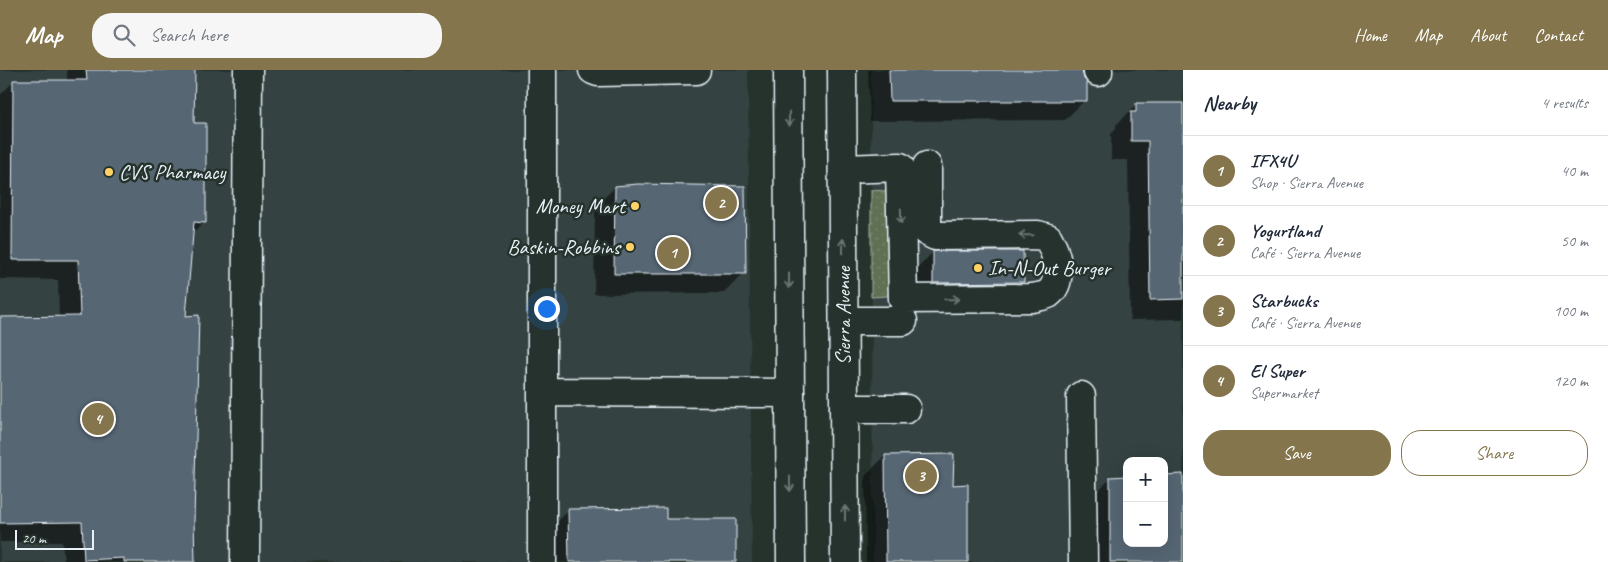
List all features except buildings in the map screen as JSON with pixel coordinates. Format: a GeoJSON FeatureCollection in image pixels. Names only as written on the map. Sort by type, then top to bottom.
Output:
{"type":"FeatureCollection","features":[{"type":"Feature","properties":{"kind":"main road"},"geometry":{"type":"LineString","coordinates":[[245,562],[248,70]]}},
{"type":"Feature","properties":{"kind":"main road"},"geometry":{"type":"LineString","coordinates":[[542,70],[542,562]]}},
{"type":"Feature","properties":{"kind":"main road"},"geometry":{"type":"LineString","coordinates":[[593,70],[598,72],[696,70]]}},
{"type":"Feature","properties":{"kind":"main road"},"geometry":{"type":"LineString","coordinates":[[788,70],[791,562]]}},
{"type":"Feature","properties":{"kind":"main road","name":"Sierra Avenue"},"geometry":{"type":"LineString","coordinates":[[842,70],[845,562]]}},
{"type":"Feature","properties":{"kind":"main road"},"geometry":{"type":"LineString","coordinates":[[843,169],[900,167],[903,299],[1032,298],[1047,294],[1056,284],[1058,268],[1056,250],[1048,238],[1038,235],[935,236],[927,232],[926,166]]}},
{"type":"Feature","properties":{"kind":"main road"},"geometry":{"type":"LineString","coordinates":[[844,321],[903,321]]}},
{"type":"Feature","properties":{"kind":"main road"},"geometry":{"type":"LineString","coordinates":[[543,392],[790,393]]}},
{"type":"Feature","properties":{"kind":"main road"},"geometry":{"type":"LineString","coordinates":[[1081,396],[1083,562]]}},
{"type":"Feature","properties":{"kind":"main road"},"geometry":{"type":"LineString","coordinates":[[844,409],[906,409]]}},
{"type":"Feature","properties":{"kind":"shaded area"},"geometry":{"type":"Polygon","coordinates":[[[0,70],[748,70],[752,562],[0,562],[0,70]]]}},
{"type":"Feature","properties":{"kind":"shaded area"},"geometry":{"type":"Polygon","coordinates":[[[871,70],[1183,70],[1183,562],[873,562],[871,70]]]}},
{"type":"Feature","properties":{"kind":"green space"},"geometry":{"type":"Polygon","coordinates":[[[871,190],[886,191],[888,193],[889,293],[887,296],[871,297],[871,190]]]}},
{"type":"Feature","properties":{"kind":"place","name":"CVS Pharmacy"},"geometry":{"type":"Point","coordinates":[109,172]}},
{"type":"Feature","properties":{"kind":"place","name":"Yogurtland"},"geometry":{"type":"Point","coordinates":[721,203]}},
{"type":"Feature","properties":{"kind":"place","name":"Money Mart"},"geometry":{"type":"Point","coordinates":[635,206]}},
{"type":"Feature","properties":{"kind":"place","name":"Baskin-Robbins"},"geometry":{"type":"Point","coordinates":[630,247]}},
{"type":"Feature","properties":{"kind":"place","name":"IFX4U"},"geometry":{"type":"Point","coordinates":[673,253]}},
{"type":"Feature","properties":{"kind":"place","name":"In-N-Out Burger"},"geometry":{"type":"Point","coordinates":[978,268]}},
{"type":"Feature","properties":{"kind":"place","name":"El Super"},"geometry":{"type":"Point","coordinates":[98,419]}},
{"type":"Feature","properties":{"kind":"place","name":"Starbucks"},"geometry":{"type":"Point","coordinates":[921,476]}}]}
